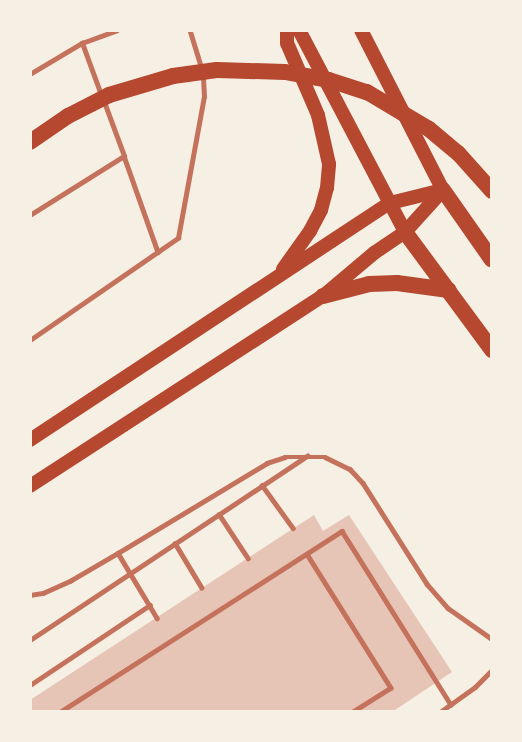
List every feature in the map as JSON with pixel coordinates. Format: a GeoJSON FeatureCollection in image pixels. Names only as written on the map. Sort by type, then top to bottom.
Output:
{"type":"FeatureCollection","features":[{"type":"Feature","properties":{"kind":"highway"},"geometry":{"type":"LineString","coordinates":[[30,142],[68,116],[109,95],[173,76],[218,70],[285,72],[329,80],[367,92],[429,129],[458,153],[492,191]]}},
{"type":"Feature","properties":{"kind":"highway"},"geometry":{"type":"LineString","coordinates":[[443,190],[492,260]]}},
{"type":"Feature","properties":{"kind":"highway"},"geometry":{"type":"LineString","coordinates":[[405,232],[492,350]]}},
{"type":"Feature","properties":{"kind":"highway"},"geometry":{"type":"LineString","coordinates":[[323,296],[369,284],[397,284],[449,290]]}},
{"type":"Feature","properties":{"kind":"main road"},"geometry":{"type":"LineString","coordinates":[[275,280],[297,252],[321,210],[327,188],[329,164],[318,116],[287,43],[287,30]]}},
{"type":"Feature","properties":{"kind":"main road"},"geometry":{"type":"LineString","coordinates":[[298,30],[405,232]]}},
{"type":"Feature","properties":{"kind":"main road"},"geometry":{"type":"LineString","coordinates":[[361,30],[443,190]]}},
{"type":"Feature","properties":{"kind":"main road"},"geometry":{"type":"LineString","coordinates":[[30,440],[390,203],[443,190]]}},
{"type":"Feature","properties":{"kind":"main road"},"geometry":{"type":"LineString","coordinates":[[30,486],[323,296],[374,253],[405,232],[443,190]]}},
{"type":"Feature","properties":{"kind":"lane"},"geometry":{"type":"LineString","coordinates":[[30,74],[82,43],[117,30]]}},
{"type":"Feature","properties":{"kind":"lane"},"geometry":{"type":"LineString","coordinates":[[30,340],[178,238],[204,97],[200,59],[190,30]]}},
{"type":"Feature","properties":{"kind":"lane"},"geometry":{"type":"LineString","coordinates":[[82,43],[158,252]]}},
{"type":"Feature","properties":{"kind":"lane"},"geometry":{"type":"LineString","coordinates":[[30,215],[124,156]]}},
{"type":"Feature","properties":{"kind":"lane"},"geometry":{"type":"LineString","coordinates":[[30,639],[307,456]]}},
{"type":"Feature","properties":{"kind":"lane"},"geometry":{"type":"LineString","coordinates":[[30,595],[43,593],[70,581],[267,463],[285,457],[325,457],[350,469],[363,483],[427,584],[448,608],[492,639]]}},
{"type":"Feature","properties":{"kind":"lane"},"geometry":{"type":"LineString","coordinates":[[262,485],[293,528]]}},
{"type":"Feature","properties":{"kind":"lane"},"geometry":{"type":"LineString","coordinates":[[219,514],[248,558]]}},
{"type":"Feature","properties":{"kind":"lane"},"geometry":{"type":"LineString","coordinates":[[60,712],[342,531],[451,705]]}},
{"type":"Feature","properties":{"kind":"lane"},"geometry":{"type":"LineString","coordinates":[[175,543],[202,588]]}},
{"type":"Feature","properties":{"kind":"lane"},"geometry":{"type":"LineString","coordinates":[[118,553],[157,618]]}},
{"type":"Feature","properties":{"kind":"lane"},"geometry":{"type":"LineString","coordinates":[[307,554],[391,688],[353,712]]}},
{"type":"Feature","properties":{"kind":"lane"},"geometry":{"type":"LineString","coordinates":[[30,685],[150,605]]}},
{"type":"Feature","properties":{"kind":"lane"},"geometry":{"type":"LineString","coordinates":[[440,712],[475,687],[492,670]]}},
{"type":"Feature","properties":{"kind":"building"},"geometry":{"type":"Polygon","coordinates":[[[314,515],[323,531],[349,515],[452,672],[392,712],[30,712],[30,700],[314,515]]]}}]}
